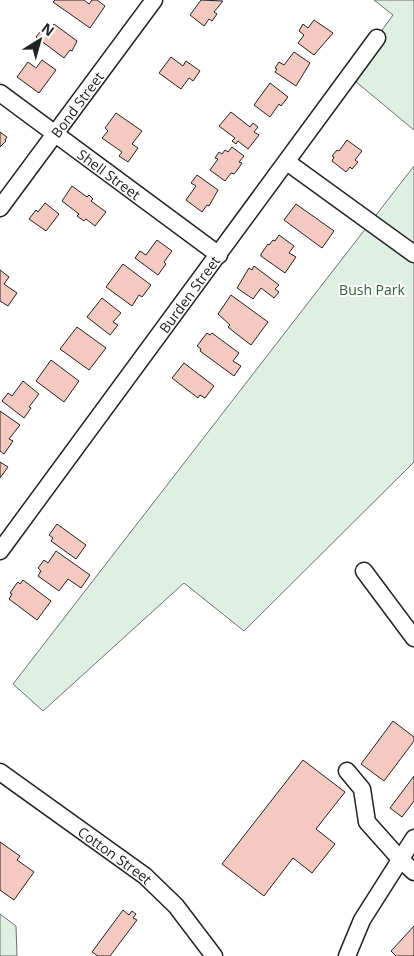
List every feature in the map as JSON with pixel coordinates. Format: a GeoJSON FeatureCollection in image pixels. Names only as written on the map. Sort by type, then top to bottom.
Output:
{"type":"FeatureCollection","features":[{"type":"Feature","properties":{"kind":"street","name":"Bond Street"},"geometry":{"type":"LineString","coordinates":[[0,208],[154,0]]}},
{"type":"Feature","properties":{"kind":"street","name":"Burden Street"},"geometry":{"type":"LineString","coordinates":[[0,551],[378,38]]}},
{"type":"Feature","properties":{"kind":"street","name":"Shell Street"},"geometry":{"type":"LineString","coordinates":[[0,93],[219,255]]}},
{"type":"Feature","properties":{"kind":"street"},"geometry":{"type":"LineString","coordinates":[[287,162],[414,254]]}},
{"type":"Feature","properties":{"kind":"street"},"geometry":{"type":"LineString","coordinates":[[364,571],[414,638]]}},
{"type":"Feature","properties":{"kind":"street"},"geometry":{"type":"LineString","coordinates":[[347,771],[362,789],[367,822],[414,872]]}},
{"type":"Feature","properties":{"kind":"street","name":"Cotton Street"},"geometry":{"type":"LineString","coordinates":[[0,772],[145,876],[176,906],[214,956]]}},
{"type":"Feature","properties":{"kind":"street"},"geometry":{"type":"LineString","coordinates":[[347,956],[362,920],[414,838]]}},
{"type":"Feature","properties":{"kind":"green space"},"geometry":{"type":"Polygon","coordinates":[[[374,0],[414,0],[414,130],[349,76],[393,15],[374,0]]]}},
{"type":"Feature","properties":{"kind":"green space","name":"Bush Park"},"geometry":{"type":"Polygon","coordinates":[[[414,166],[414,462],[244,631],[184,583],[43,711],[13,684],[414,166]]]}},
{"type":"Feature","properties":{"kind":"green space"},"geometry":{"type":"Polygon","coordinates":[[[0,914],[16,926],[17,956],[0,956],[0,914]]]}},
{"type":"Feature","properties":{"kind":"building"},"geometry":{"type":"Polygon","coordinates":[[[55,0],[84,0],[89,4],[92,0],[97,0],[105,6],[90,28],[53,2],[55,0]]]}},
{"type":"Feature","properties":{"kind":"building"},"geometry":{"type":"Polygon","coordinates":[[[201,0],[223,1],[214,12],[217,14],[212,21],[209,19],[204,26],[190,15],[201,0]]]}},
{"type":"Feature","properties":{"kind":"building"},"geometry":{"type":"Polygon","coordinates":[[[314,20],[333,33],[314,55],[298,43],[304,35],[299,31],[303,24],[308,28],[314,20]]]}},
{"type":"Feature","properties":{"kind":"building"},"geometry":{"type":"Polygon","coordinates":[[[54,24],[77,41],[72,51],[70,50],[64,58],[36,37],[43,28],[48,32],[54,24]]]}},
{"type":"Feature","properties":{"kind":"building"},"geometry":{"type":"Polygon","coordinates":[[[294,52],[310,63],[296,86],[275,72],[279,62],[284,65],[294,52]]]}},
{"type":"Feature","properties":{"kind":"building"},"geometry":{"type":"Polygon","coordinates":[[[171,57],[183,66],[186,61],[200,71],[193,81],[189,78],[181,89],[159,73],[171,57]]]}},
{"type":"Feature","properties":{"kind":"building"},"geometry":{"type":"Polygon","coordinates":[[[42,60],[56,70],[39,93],[17,77],[28,62],[36,68],[42,60]]]}},
{"type":"Feature","properties":{"kind":"building"},"geometry":{"type":"Polygon","coordinates":[[[270,83],[288,97],[281,106],[279,104],[270,117],[254,105],[270,83]]]}},
{"type":"Feature","properties":{"kind":"building"},"geometry":{"type":"Polygon","coordinates":[[[231,112],[250,127],[253,123],[258,127],[254,132],[259,135],[248,149],[238,141],[236,144],[232,141],[235,138],[219,126],[231,112]]]}},
{"type":"Feature","properties":{"kind":"building"},"geometry":{"type":"Polygon","coordinates":[[[116,113],[142,131],[132,144],[138,148],[128,162],[119,156],[122,152],[102,138],[108,131],[105,128],[116,113]]]}},
{"type":"Feature","properties":{"kind":"building"},"geometry":{"type":"Polygon","coordinates":[[[0,132],[7,137],[0,147],[0,132]]]}},
{"type":"Feature","properties":{"kind":"building"},"geometry":{"type":"Polygon","coordinates":[[[347,140],[362,151],[355,160],[358,162],[352,169],[350,167],[346,172],[332,161],[334,157],[332,156],[337,150],[339,151],[347,140]]]}},
{"type":"Feature","properties":{"kind":"building"},"geometry":{"type":"Polygon","coordinates":[[[232,147],[244,156],[239,162],[242,163],[238,169],[234,174],[231,173],[225,181],[210,170],[218,159],[215,158],[219,152],[222,154],[225,150],[228,152],[232,147]]]}},
{"type":"Feature","properties":{"kind":"building"},"geometry":{"type":"Polygon","coordinates":[[[197,175],[218,190],[209,206],[207,205],[202,212],[186,200],[196,186],[191,183],[197,175]]]}},
{"type":"Feature","properties":{"kind":"building"},"geometry":{"type":"Polygon","coordinates":[[[72,186],[87,197],[89,195],[93,199],[91,201],[106,212],[95,226],[86,219],[84,221],[77,216],[79,214],[62,201],[72,186]]]}},
{"type":"Feature","properties":{"kind":"building"},"geometry":{"type":"Polygon","coordinates":[[[45,203],[59,214],[46,231],[29,219],[45,203]]]}},
{"type":"Feature","properties":{"kind":"building"},"geometry":{"type":"Polygon","coordinates":[[[296,204],[334,231],[322,248],[284,220],[296,204]]]}},
{"type":"Feature","properties":{"kind":"building"},"geometry":{"type":"Polygon","coordinates":[[[279,235],[294,246],[289,253],[296,257],[285,273],[261,256],[268,244],[273,240],[275,241],[279,235]]]}},
{"type":"Feature","properties":{"kind":"building"},"geometry":{"type":"Polygon","coordinates":[[[157,240],[172,251],[158,275],[135,258],[140,251],[146,255],[157,240]]]}},
{"type":"Feature","properties":{"kind":"building"},"geometry":{"type":"Polygon","coordinates":[[[123,264],[151,285],[142,297],[139,295],[132,306],[106,287],[123,264]]]}},
{"type":"Feature","properties":{"kind":"building"},"geometry":{"type":"Polygon","coordinates":[[[254,266],[279,285],[275,289],[279,292],[274,298],[261,288],[253,299],[237,288],[249,268],[252,270],[254,266]]]}},
{"type":"Feature","properties":{"kind":"building"},"geometry":{"type":"Polygon","coordinates":[[[0,270],[9,277],[4,284],[17,293],[8,306],[0,301],[0,270]]]}},
{"type":"Feature","properties":{"kind":"building"},"geometry":{"type":"Polygon","coordinates":[[[231,295],[268,322],[251,345],[228,327],[230,325],[218,314],[231,295]]]}},
{"type":"Feature","properties":{"kind":"building"},"geometry":{"type":"Polygon","coordinates":[[[102,298],[121,313],[113,322],[118,325],[110,335],[87,317],[102,298]]]}},
{"type":"Feature","properties":{"kind":"building"},"geometry":{"type":"Polygon","coordinates":[[[77,327],[106,348],[89,370],[60,349],[77,327]]]}},
{"type":"Feature","properties":{"kind":"building"},"geometry":{"type":"Polygon","coordinates":[[[207,333],[210,335],[212,333],[239,353],[233,361],[241,366],[234,376],[200,351],[201,349],[197,346],[207,333]]]}},
{"type":"Feature","properties":{"kind":"building"},"geometry":{"type":"Polygon","coordinates":[[[51,360],[79,381],[64,402],[36,381],[51,360]]]}},
{"type":"Feature","properties":{"kind":"building"},"geometry":{"type":"Polygon","coordinates":[[[184,363],[214,386],[205,398],[200,395],[198,398],[172,378],[184,363]]]}},
{"type":"Feature","properties":{"kind":"building"},"geometry":{"type":"Polygon","coordinates":[[[23,381],[39,394],[29,407],[31,408],[24,418],[2,401],[8,393],[12,396],[23,381]]]}},
{"type":"Feature","properties":{"kind":"building"},"geometry":{"type":"Polygon","coordinates":[[[0,411],[20,425],[9,439],[13,441],[4,454],[0,451],[0,411]]]}},
{"type":"Feature","properties":{"kind":"building"},"geometry":{"type":"Polygon","coordinates":[[[0,462],[8,467],[0,478],[0,462]]]}},
{"type":"Feature","properties":{"kind":"building"},"geometry":{"type":"Polygon","coordinates":[[[57,524],[86,545],[76,559],[51,541],[53,538],[49,535],[57,524]]]}},
{"type":"Feature","properties":{"kind":"building"},"geometry":{"type":"Polygon","coordinates":[[[56,551],[90,575],[81,588],[68,579],[59,591],[38,576],[41,571],[38,568],[44,560],[48,563],[56,551]]]}},
{"type":"Feature","properties":{"kind":"building"},"geometry":{"type":"Polygon","coordinates":[[[23,580],[51,601],[37,620],[9,599],[12,594],[10,593],[17,583],[20,584],[23,580]]]}},
{"type":"Feature","properties":{"kind":"building"},"geometry":{"type":"Polygon","coordinates":[[[393,721],[414,737],[414,741],[384,781],[361,764],[393,721]]]}},
{"type":"Feature","properties":{"kind":"building"},"geometry":{"type":"Polygon","coordinates":[[[303,760],[345,792],[316,829],[335,844],[312,873],[293,858],[264,896],[222,864],[303,760]]]}},
{"type":"Feature","properties":{"kind":"building"},"geometry":{"type":"Polygon","coordinates":[[[414,776],[414,801],[402,817],[390,808],[414,776]]]}},
{"type":"Feature","properties":{"kind":"building"},"geometry":{"type":"Polygon","coordinates":[[[0,842],[20,856],[17,860],[34,872],[14,900],[0,890],[0,842]]]}},
{"type":"Feature","properties":{"kind":"building"},"geometry":{"type":"Polygon","coordinates":[[[123,910],[129,915],[132,911],[136,914],[133,918],[137,920],[110,956],[98,956],[92,952],[123,910]]]}},
{"type":"Feature","properties":{"kind":"building"},"geometry":{"type":"Polygon","coordinates":[[[414,926],[414,956],[396,956],[391,951],[414,926]]]}}]}
